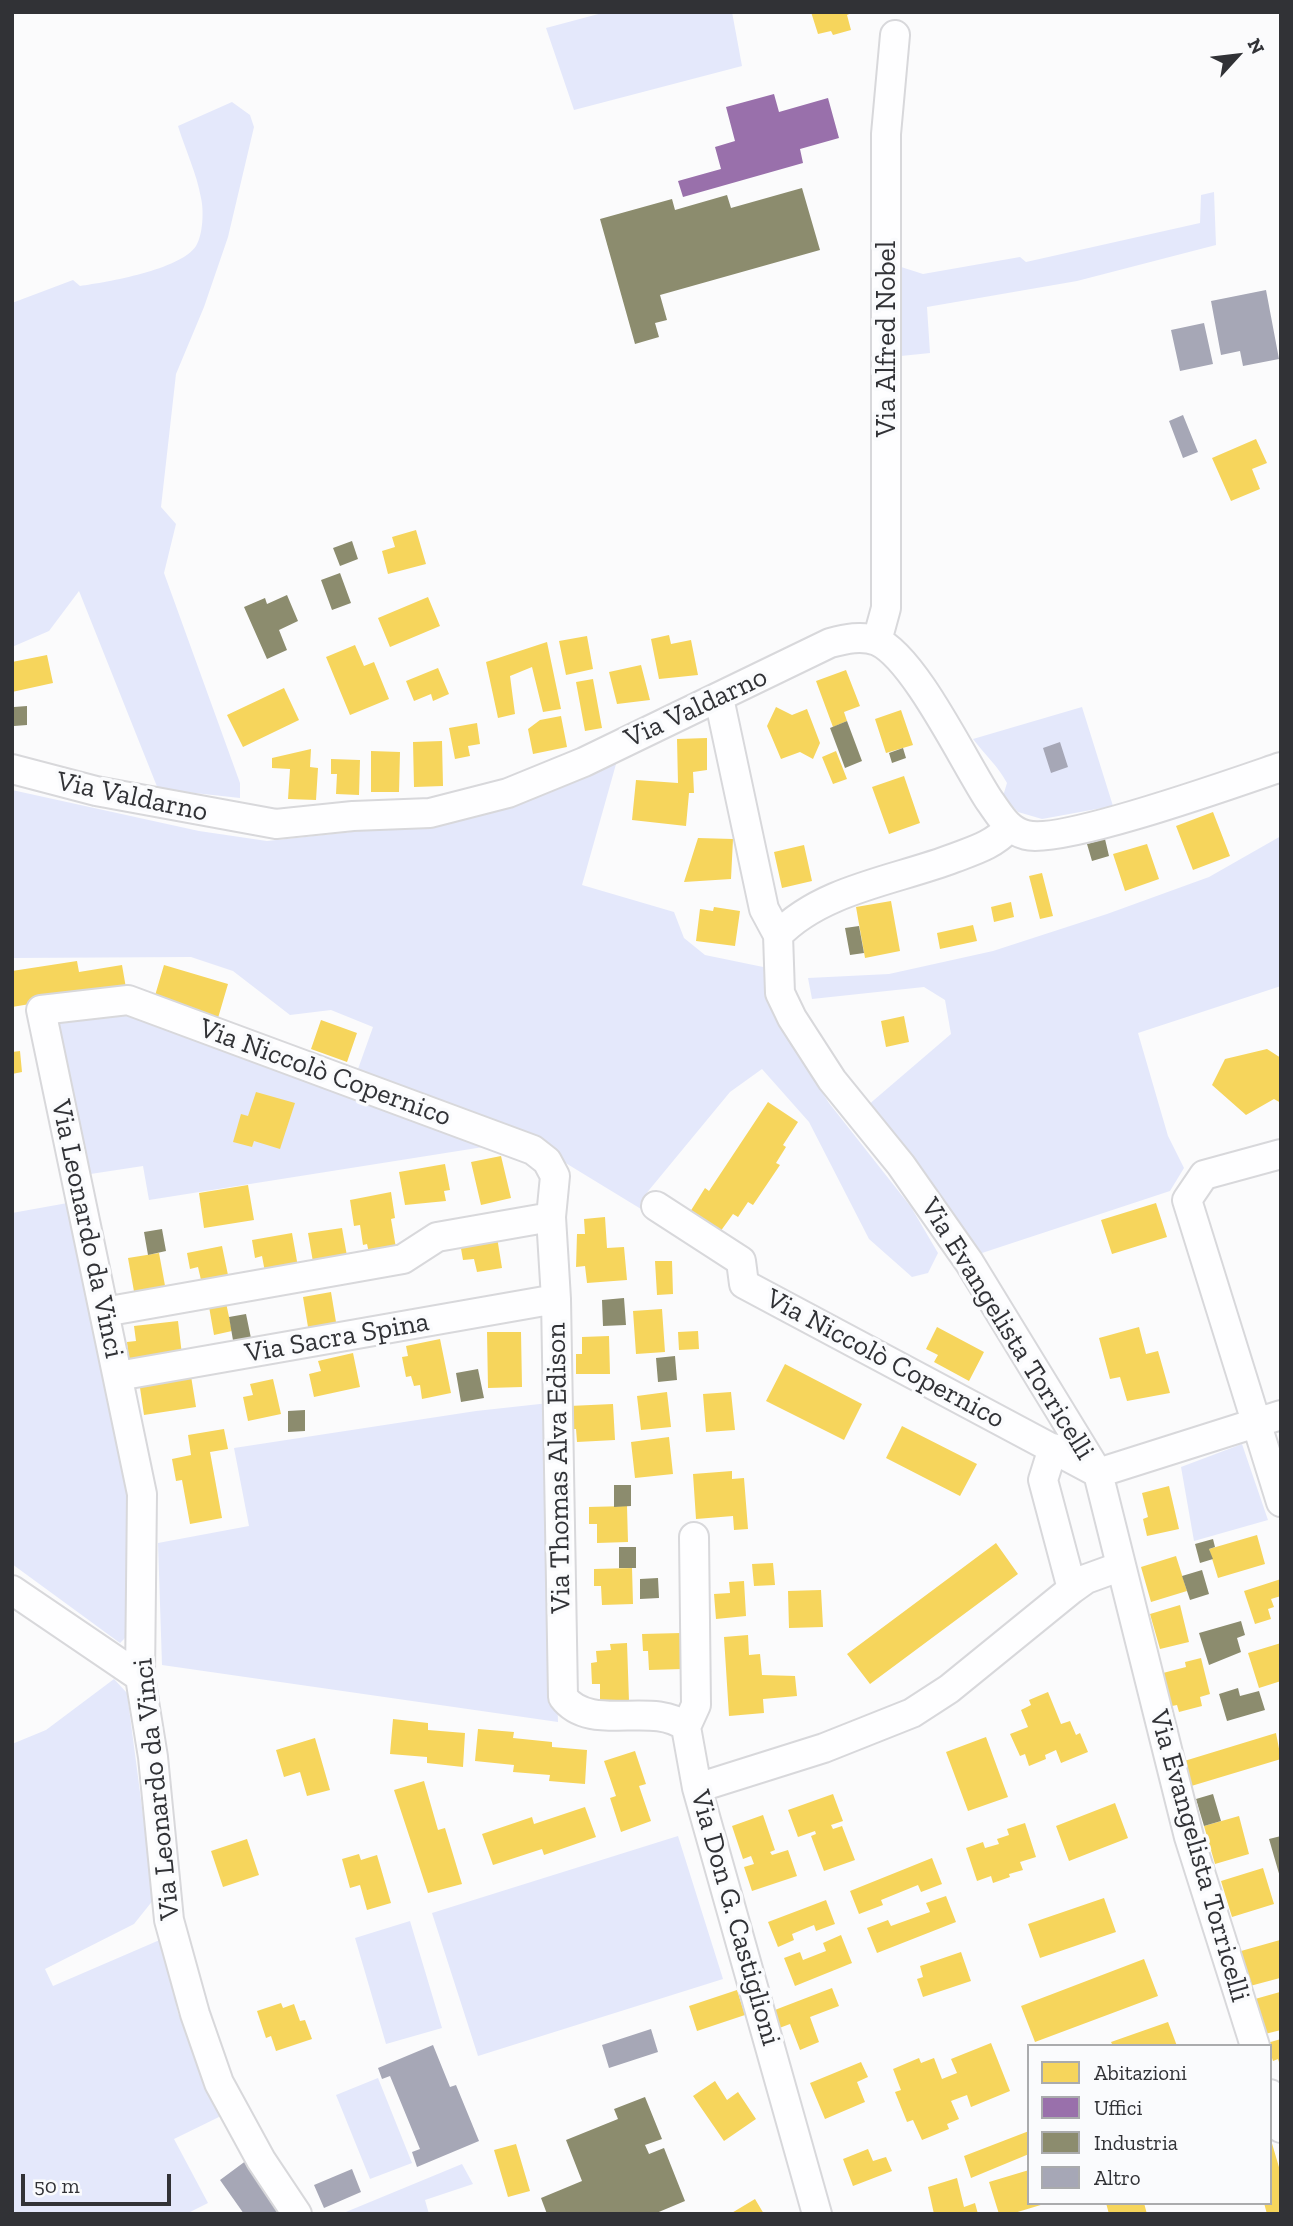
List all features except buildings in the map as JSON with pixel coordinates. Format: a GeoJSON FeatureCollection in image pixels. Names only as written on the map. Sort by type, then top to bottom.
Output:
{"type":"FeatureCollection","features":[{"type":"Feature","properties":{"kind":"street","name":"Via Alfred Nobel"},"geometry":{"type":"LineString","coordinates":[[877,641],[886,608],[886,134],[895,35]]}},
{"type":"Feature","properties":{"kind":"street","name":"Via Valdarno"},"geometry":{"type":"LineString","coordinates":[[12,769],[96,791],[276,824],[354,816],[430,813],[508,793],[584,762],[830,643],[851,637],[877,641]]}},
{"type":"Feature","properties":{"kind":"street"},"geometry":{"type":"LineString","coordinates":[[877,641],[907,665],[971,774],[1009,828],[1041,837],[1083,829],[1281,767]]}},
{"type":"Feature","properties":{"kind":"street"},"geometry":{"type":"LineString","coordinates":[[719,698],[764,908],[778,935],[792,920],[808,911],[877,883],[933,866],[996,842],[1009,828]]}},
{"type":"Feature","properties":{"kind":"street","name":"Via Evangelista Torricelli"},"geometry":{"type":"LineString","coordinates":[[778,935],[780,993],[792,1018],[832,1080],[901,1165],[969,1262],[1098,1473],[1119,1567],[1189,1837],[1254,2044]]}},
{"type":"Feature","properties":{"kind":"street","name":"Via Niccolò Copernico"},"geometry":{"type":"LineString","coordinates":[[41,1010],[128,1000],[533,1150],[547,1161],[555,1176],[551,1217]]}},
{"type":"Feature","properties":{"kind":"street","name":"Via Leonardo da Vinci"},"geometry":{"type":"LineString","coordinates":[[41,1010],[142,1494],[140,1677],[153,1757],[169,1920],[195,2014],[219,2083],[261,2160],[297,2214]]}},
{"type":"Feature","properties":{"kind":"street"},"geometry":{"type":"LineString","coordinates":[[1281,1154],[1204,1175],[1187,1200],[1268,1419],[1281,1502]]}},
{"type":"Feature","properties":{"kind":"street","name":"Via Niccolò Copernico"},"geometry":{"type":"LineString","coordinates":[[656,1206],[741,1261],[744,1284],[1098,1473]]}},
{"type":"Feature","properties":{"kind":"street"},"geometry":{"type":"LineString","coordinates":[[104,1312],[403,1259],[437,1237],[551,1217]]}},
{"type":"Feature","properties":{"kind":"street","name":"Via Thomas Alva Edison"},"geometry":{"type":"LineString","coordinates":[[551,1217],[556,1298],[563,1697],[580,1712],[671,1718],[686,1727]]}},
{"type":"Feature","properties":{"kind":"street","name":"Via Sacra Spina"},"geometry":{"type":"LineString","coordinates":[[118,1377],[556,1298]]}},
{"type":"Feature","properties":{"kind":"street"},"geometry":{"type":"LineString","coordinates":[[1098,1473],[1268,1419]]}},
{"type":"Feature","properties":{"kind":"street"},"geometry":{"type":"LineString","coordinates":[[1053,1448],[1043,1480],[1072,1589]]}},
{"type":"Feature","properties":{"kind":"street"},"geometry":{"type":"LineString","coordinates":[[686,1727],[695,1705],[694,1537]]}},
{"type":"Feature","properties":{"kind":"street"},"geometry":{"type":"LineString","coordinates":[[697,1788],[824,1748],[912,1713],[949,1689],[1086,1579],[1119,1567]]}},
{"type":"Feature","properties":{"kind":"street"},"geometry":{"type":"LineString","coordinates":[[12,1590],[140,1677]]}},
{"type":"Feature","properties":{"kind":"street","name":"Via Don G. Castiglioni"},"geometry":{"type":"LineString","coordinates":[[686,1727],[697,1788],[817,2214]]}},
{"type":"Feature","properties":{"kind":"street"},"geometry":{"type":"LineString","coordinates":[[1272,2100],[1281,2128]]}},
{"type":"Feature","properties":{"kind":"shaded area"},"geometry":{"type":"Polygon","coordinates":[[[606,12],[732,12],[742,66],[574,110],[546,28],[606,12]]]}},
{"type":"Feature","properties":{"kind":"shaded area"},"geometry":{"type":"Polygon","coordinates":[[[232,102],[250,115],[254,127],[228,237],[204,307],[176,374],[161,507],[176,524],[164,573],[240,783],[240,798],[158,789],[79,591],[49,631],[12,647],[12,303],[73,280],[80,286],[142,274],[175,262],[188,254],[198,241],[202,209],[197,180],[178,126],[232,102]]]}},
{"type":"Feature","properties":{"kind":"shaded area"},"geometry":{"type":"Polygon","coordinates":[[[1214,192],[1216,245],[1077,281],[927,307],[930,353],[901,356],[898,266],[923,274],[1020,257],[1026,262],[1200,223],[1201,195],[1214,192]]]}},
{"type":"Feature","properties":{"kind":"shaded area"},"geometry":{"type":"Polygon","coordinates":[[[1082,707],[1113,806],[1042,819],[1018,812],[1003,796],[1007,783],[973,739],[1082,707]]]}},
{"type":"Feature","properties":{"kind":"shaded area"},"geometry":{"type":"Polygon","coordinates":[[[618,757],[582,885],[674,912],[684,938],[705,955],[768,968],[782,1031],[829,1103],[911,1207],[938,1253],[928,1273],[912,1277],[869,1239],[809,1122],[762,1069],[730,1092],[645,1195],[641,1209],[559,1159],[358,1069],[373,1027],[331,1010],[290,1015],[233,971],[191,957],[12,958],[12,790],[199,831],[267,841],[425,824],[486,813],[618,757]]]}},
{"type":"Feature","properties":{"kind":"shaded area"},"geometry":{"type":"Polygon","coordinates":[[[1281,836],[1281,986],[1138,1033],[1168,1136],[1184,1168],[1170,1191],[982,1253],[900,1142],[867,1106],[951,1034],[945,1000],[924,987],[812,999],[808,978],[889,974],[993,951],[1209,877],[1281,836]]]}},
{"type":"Feature","properties":{"kind":"shaded area"},"geometry":{"type":"Polygon","coordinates":[[[128,1008],[496,1145],[149,1200],[143,1166],[84,1175],[53,1022],[128,1008]]]}},
{"type":"Feature","properties":{"kind":"shaded area"},"geometry":{"type":"Polygon","coordinates":[[[73,1202],[130,1466],[135,1628],[120,1643],[12,1564],[12,1213],[73,1202]]]}},
{"type":"Feature","properties":{"kind":"shaded area"},"geometry":{"type":"Polygon","coordinates":[[[549,1403],[558,1722],[162,1665],[158,1543],[249,1526],[234,1448],[476,1411],[549,1403]]]}},
{"type":"Feature","properties":{"kind":"shaded area"},"geometry":{"type":"Polygon","coordinates":[[[1242,1444],[1268,1520],[1194,1541],[1181,1467],[1242,1444]]]}},
{"type":"Feature","properties":{"kind":"shaded area"},"geometry":{"type":"Polygon","coordinates":[[[114,1679],[127,1693],[154,1899],[134,1924],[45,1969],[53,1986],[162,1939],[178,2013],[221,2116],[174,2139],[208,2203],[186,2214],[12,2214],[12,1744],[46,1730],[114,1679]]]}},
{"type":"Feature","properties":{"kind":"shaded area"},"geometry":{"type":"Polygon","coordinates":[[[678,1836],[723,1979],[478,2056],[432,1913],[678,1836]]]}},
{"type":"Feature","properties":{"kind":"shaded area"},"geometry":{"type":"Polygon","coordinates":[[[410,1921],[442,2028],[386,2044],[355,1938],[410,1921]]]}},
{"type":"Feature","properties":{"kind":"shaded area"},"geometry":{"type":"Polygon","coordinates":[[[378,2078],[412,2163],[370,2179],[336,2095],[378,2078]]]}},
{"type":"Feature","properties":{"kind":"shaded area"},"geometry":{"type":"Polygon","coordinates":[[[462,2164],[473,2184],[425,2200],[429,2214],[341,2214],[462,2164]]]}}]}
